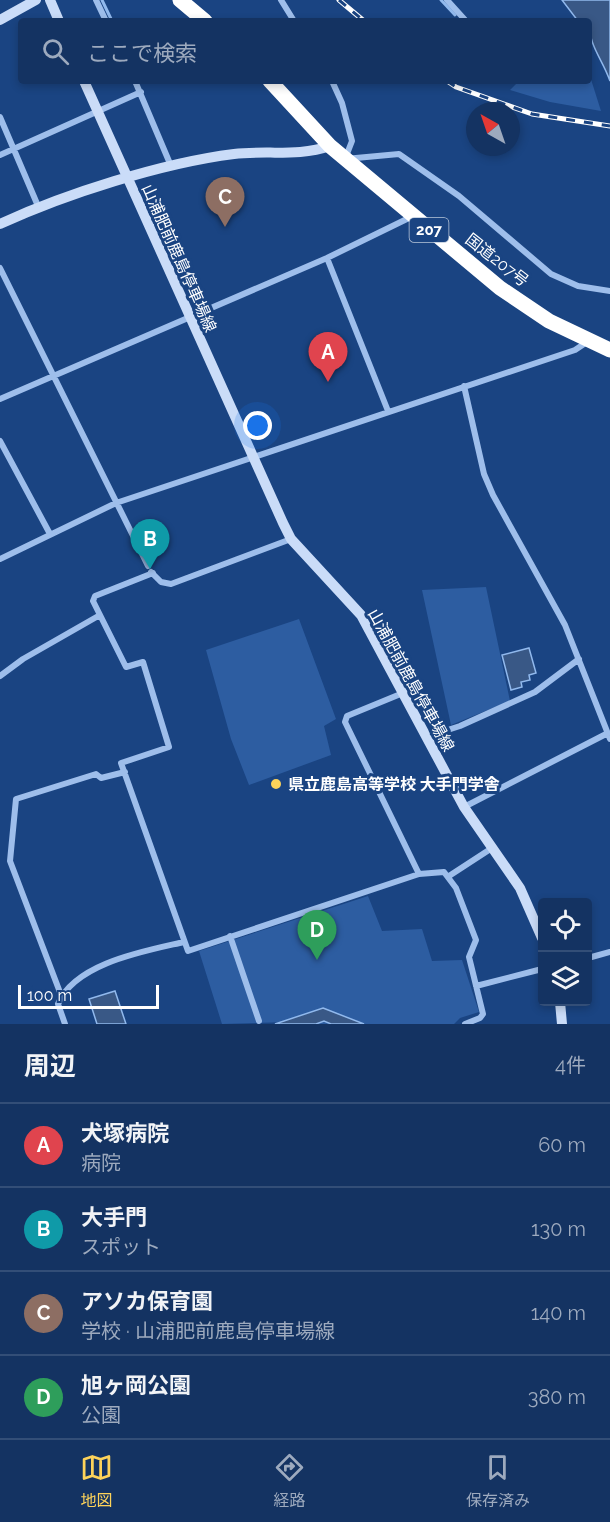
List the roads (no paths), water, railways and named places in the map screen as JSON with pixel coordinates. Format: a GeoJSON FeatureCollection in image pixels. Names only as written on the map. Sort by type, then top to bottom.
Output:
{"type":"FeatureCollection","features":[{"type":"Feature","properties":{"kind":"highway"},"geometry":{"type":"LineString","coordinates":[[180,0],[201,18]]}},
{"type":"Feature","properties":{"kind":"highway","name":"国道207号"},"geometry":{"type":"LineString","coordinates":[[273,84],[330,146],[500,288],[549,321],[610,350]]}},
{"type":"Feature","properties":{"kind":"main road"},"geometry":{"type":"LineString","coordinates":[[0,20],[36,0]]}},
{"type":"Feature","properties":{"kind":"main road"},"geometry":{"type":"LineString","coordinates":[[50,0],[58,18]]}},
{"type":"Feature","properties":{"kind":"main road","name":"山浦肥前鹿島停車場線"},"geometry":{"type":"LineString","coordinates":[[85,84],[126,180],[252,459],[291,539],[361,615],[464,807],[520,888],[538,927]]}},
{"type":"Feature","properties":{"kind":"main road"},"geometry":{"type":"LineString","coordinates":[[0,224],[38,206],[172,167],[236,154],[288,154],[316,151],[330,146]]}},
{"type":"Feature","properties":{"kind":"main road"},"geometry":{"type":"LineString","coordinates":[[560,1006],[562,1024]]}},
{"type":"Feature","properties":{"kind":"street"},"geometry":{"type":"LineString","coordinates":[[96,0],[105,18]]}},
{"type":"Feature","properties":{"kind":"street"},"geometry":{"type":"LineString","coordinates":[[280,0],[292,18]]}},
{"type":"Feature","properties":{"kind":"street"},"geometry":{"type":"LineString","coordinates":[[447,0],[463,18]]}},
{"type":"Feature","properties":{"kind":"street"},"geometry":{"type":"LineString","coordinates":[[137,84],[172,167]]}},
{"type":"Feature","properties":{"kind":"street"},"geometry":{"type":"LineString","coordinates":[[333,84],[342,103],[352,141],[345,159],[399,154],[468,204],[551,274],[578,286],[610,291]]}},
{"type":"Feature","properties":{"kind":"street"},"geometry":{"type":"LineString","coordinates":[[0,155],[141,92]]}},
{"type":"Feature","properties":{"kind":"street"},"geometry":{"type":"LineString","coordinates":[[0,117],[38,206]]}},
{"type":"Feature","properties":{"kind":"street"},"geometry":{"type":"LineString","coordinates":[[0,399],[327,258],[413,216]]}},
{"type":"Feature","properties":{"kind":"street"},"geometry":{"type":"LineString","coordinates":[[327,258],[388,411]]}},
{"type":"Feature","properties":{"kind":"street"},"geometry":{"type":"LineString","coordinates":[[0,268],[142,558],[161,582],[171,584],[291,539]]}},
{"type":"Feature","properties":{"kind":"street"},"geometry":{"type":"LineString","coordinates":[[0,559],[116,503],[575,350],[588,341]]}},
{"type":"Feature","properties":{"kind":"street"},"geometry":{"type":"LineString","coordinates":[[464,386],[484,474],[493,495],[565,625],[609,736],[464,807]]}},
{"type":"Feature","properties":{"kind":"street"},"geometry":{"type":"LineString","coordinates":[[0,441],[50,534]]}},
{"type":"Feature","properties":{"kind":"street"},"geometry":{"type":"LineString","coordinates":[[151,570],[96,596],[93,601],[126,667],[143,662],[169,747],[121,763],[188,951],[419,874],[435,871],[448,876],[476,940],[469,957],[483,1014],[480,1018],[465,1024]]}},
{"type":"Feature","properties":{"kind":"street"},"geometry":{"type":"LineString","coordinates":[[0,676],[100,615]]}},
{"type":"Feature","properties":{"kind":"street"},"geometry":{"type":"LineString","coordinates":[[426,737],[460,726],[535,692],[579,659]]}},
{"type":"Feature","properties":{"kind":"street"},"geometry":{"type":"LineString","coordinates":[[403,693],[347,716],[345,722],[419,874]]}},
{"type":"Feature","properties":{"kind":"street"},"geometry":{"type":"LineString","coordinates":[[61,995],[10,861],[16,800],[96,774],[101,778],[124,772]]}},
{"type":"Feature","properties":{"kind":"street"},"geometry":{"type":"LineString","coordinates":[[448,876],[492,848]]}},
{"type":"Feature","properties":{"kind":"street"},"geometry":{"type":"LineString","coordinates":[[230,936],[260,1021]]}},
{"type":"Feature","properties":{"kind":"street"},"geometry":{"type":"LineString","coordinates":[[65,1024],[58,1004],[61,995],[86,972],[143,952],[184,942]]}},
{"type":"Feature","properties":{"kind":"street"},"geometry":{"type":"LineString","coordinates":[[592,957],[610,952]]}},
{"type":"Feature","properties":{"kind":"street"},"geometry":{"type":"LineString","coordinates":[[476,986],[538,970]]}},
{"type":"Feature","properties":{"kind":"waterway"},"geometry":{"type":"LineString","coordinates":[[102,0],[111,18]]}},
{"type":"Feature","properties":{"kind":"waterway"},"geometry":{"type":"LineString","coordinates":[[441,0],[455,15]]}},
{"type":"Feature","properties":{"kind":"railway"},"geometry":{"type":"LineString","coordinates":[[339,0],[360,18]]}},
{"type":"Feature","properties":{"kind":"railway"},"geometry":{"type":"LineString","coordinates":[[452,84],[532,114],[610,126]]}},
{"type":"Feature","properties":{"kind":"place","name":"アソカ保育園"},"geometry":{"type":"Point","coordinates":[225,227]}},
{"type":"Feature","properties":{"kind":"place","name":"犬塚病院"},"geometry":{"type":"Point","coordinates":[328,382]}},
{"type":"Feature","properties":{"kind":"place","name":"大手門"},"geometry":{"type":"Point","coordinates":[150,569]}},
{"type":"Feature","properties":{"kind":"place","name":"県立鹿島高等学校 大手門学舎"},"geometry":{"type":"Point","coordinates":[276,784]}},
{"type":"Feature","properties":{"kind":"place","name":"旭ヶ岡公園"},"geometry":{"type":"Point","coordinates":[317,960]}}]}
